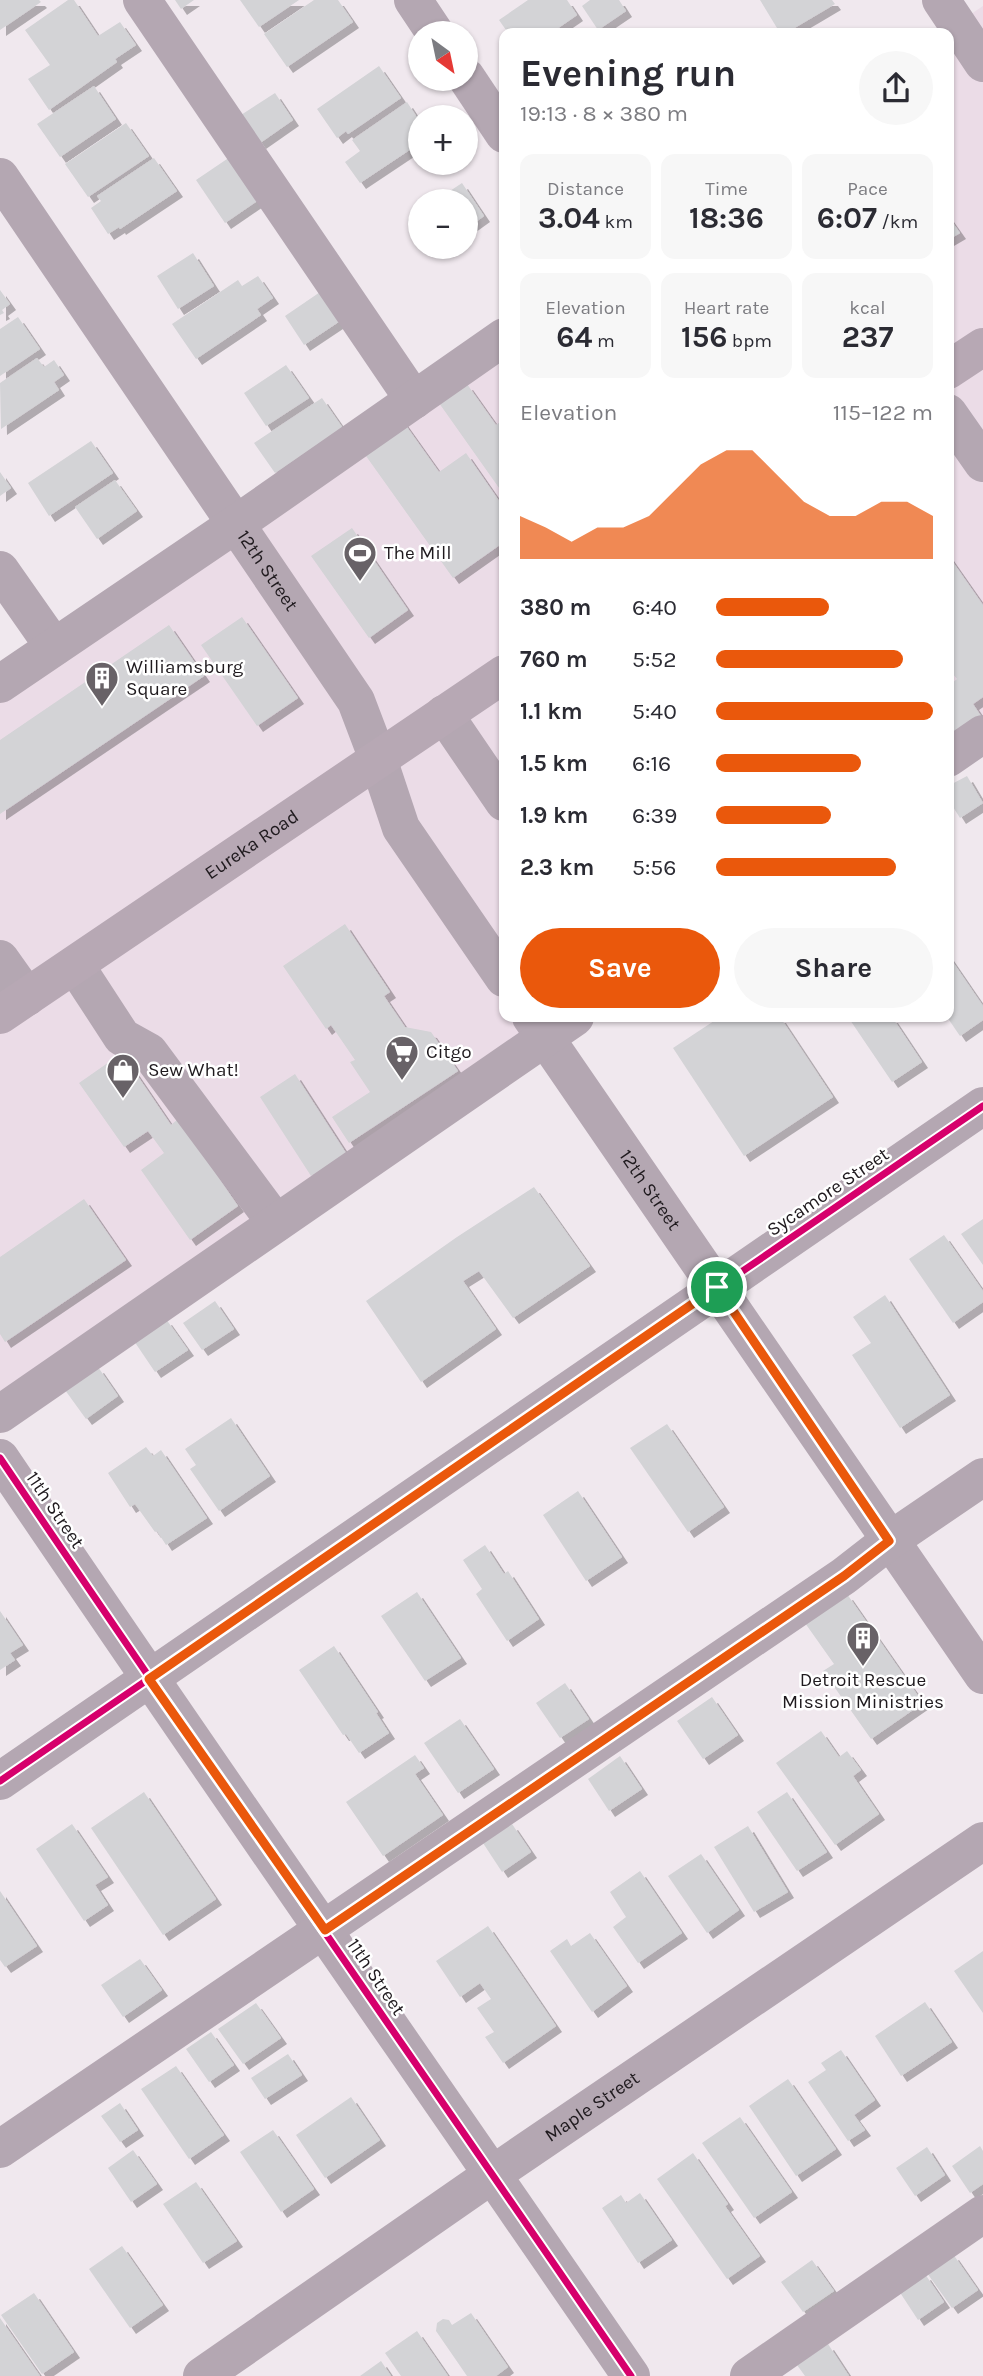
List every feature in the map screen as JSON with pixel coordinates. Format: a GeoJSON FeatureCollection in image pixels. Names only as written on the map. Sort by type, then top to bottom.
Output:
{"type":"FeatureCollection","features":[{"type":"Feature","properties":{"kind":"main road"},"geometry":{"type":"LineString","coordinates":[[954,366],[983,347]]}},
{"type":"Feature","properties":{"kind":"main road","name":"Eureka Road"},"geometry":{"type":"LineString","coordinates":[[14,1006],[499,677]]}},
{"type":"Feature","properties":{"kind":"street"},"geometry":{"type":"LineString","coordinates":[[142,0],[414,400]]}},
{"type":"Feature","properties":{"kind":"street"},"geometry":{"type":"LineString","coordinates":[[413,0],[427,21]]}},
{"type":"Feature","properties":{"kind":"street"},"geometry":{"type":"LineString","coordinates":[[956,16],[983,63]]}},
{"type":"Feature","properties":{"kind":"street"},"geometry":{"type":"LineString","coordinates":[[475,91],[499,126]]}},
{"type":"Feature","properties":{"kind":"street","name":"12th Street"},"geometry":{"type":"LineString","coordinates":[[0,177],[356,701],[406,838],[499,971]]}},
{"type":"Feature","properties":{"kind":"street"},"geometry":{"type":"LineString","coordinates":[[0,684],[499,340]]}},
{"type":"Feature","properties":{"kind":"street"},"geometry":{"type":"LineString","coordinates":[[954,422],[983,463]]}},
{"type":"Feature","properties":{"kind":"street"},"geometry":{"type":"LineString","coordinates":[[0,570],[54,647]]}},
{"type":"Feature","properties":{"kind":"street"},"geometry":{"type":"LineString","coordinates":[[444,714],[499,795]]}},
{"type":"Feature","properties":{"kind":"street"},"geometry":{"type":"LineString","coordinates":[[954,754],[983,734]]}},
{"type":"Feature","properties":{"kind":"street"},"geometry":{"type":"LineString","coordinates":[[0,958],[14,1006]]}},
{"type":"Feature","properties":{"kind":"street"},"geometry":{"type":"LineString","coordinates":[[75,965],[122,1037],[149,1052],[276,1223]]}},
{"type":"Feature","properties":{"kind":"street"},"geometry":{"type":"LineString","coordinates":[[0,1414],[276,1223],[550,1024]]}},
{"type":"Feature","properties":{"kind":"street","name":"12th Street"},"geometry":{"type":"LineString","coordinates":[[550,1024],[717,1287],[983,1675]]}},
{"type":"Feature","properties":{"kind":"street","name":"Sycamore Street"},"geometry":{"type":"LineString","coordinates":[[0,1781],[983,1106]]}},
{"type":"Feature","properties":{"kind":"street","name":"11th Street"},"geometry":{"type":"LineString","coordinates":[[0,1458],[149,1679],[631,2376]]}},
{"type":"Feature","properties":{"kind":"street"},"geometry":{"type":"LineString","coordinates":[[0,2149],[844,1576],[889,1541],[983,1477]]}},
{"type":"Feature","properties":{"kind":"street","name":"Maple Street"},"geometry":{"type":"LineString","coordinates":[[202,2376],[493,2174],[983,1841]]}},
{"type":"Feature","properties":{"kind":"street"},"geometry":{"type":"LineString","coordinates":[[750,2376],[983,2214]]}},
{"type":"Feature","properties":{"kind":"shaded area"},"geometry":{"type":"Polygon","coordinates":[[[983,6],[983,734],[954,754],[954,28],[950,28],[983,6]]]}},
{"type":"Feature","properties":{"kind":"shaded area"},"geometry":{"type":"Polygon","coordinates":[[[499,340],[499,1022],[568,1022],[0,1414],[0,684],[499,340]]]}},
{"type":"Feature","properties":{"kind":"building"},"geometry":{"type":"Polygon","coordinates":[[[0,0],[39,0],[41,2],[0,30],[0,0]]]}},
{"type":"Feature","properties":{"kind":"building"},"geometry":{"type":"Polygon","coordinates":[[[68,0],[74,0],[98,36],[120,22],[136,45],[115,59],[117,62],[49,110],[28,79],[50,65],[25,30],[68,0]]]}},
{"type":"Feature","properties":{"kind":"building"},"geometry":{"type":"Polygon","coordinates":[[[175,0],[194,0],[181,9],[175,0]]]}},
{"type":"Feature","properties":{"kind":"building"},"geometry":{"type":"Polygon","coordinates":[[[240,0],[299,0],[259,27],[240,0]]]}},
{"type":"Feature","properties":{"kind":"building"},"geometry":{"type":"Polygon","coordinates":[[[314,0],[338,0],[353,22],[287,67],[264,34],[314,0]]]}},
{"type":"Feature","properties":{"kind":"building"},"geometry":{"type":"Polygon","coordinates":[[[528,0],[567,0],[577,15],[558,28],[505,28],[499,20],[528,0]]]}},
{"type":"Feature","properties":{"kind":"building"},"geometry":{"type":"Polygon","coordinates":[[[590,0],[619,0],[626,11],[601,28],[597,28],[582,6],[590,0]]]}},
{"type":"Feature","properties":{"kind":"building"},"geometry":{"type":"Polygon","coordinates":[[[760,0],[832,0],[835,4],[794,28],[777,28],[760,0]]]}},
{"type":"Feature","properties":{"kind":"building"},"geometry":{"type":"Polygon","coordinates":[[[379,66],[401,98],[348,134],[346,131],[337,138],[317,109],[379,66]]]}},
{"type":"Feature","properties":{"kind":"building"},"geometry":{"type":"Polygon","coordinates":[[[94,86],[116,119],[60,157],[37,124],[94,86]]]}},
{"type":"Feature","properties":{"kind":"building"},"geometry":{"type":"Polygon","coordinates":[[[275,93],[293,120],[260,143],[241,115],[275,93]]]}},
{"type":"Feature","properties":{"kind":"building"},"geometry":{"type":"Polygon","coordinates":[[[407,102],[408,151],[360,183],[345,162],[360,151],[352,140],[407,102]]]}},
{"type":"Feature","properties":{"kind":"building"},"geometry":{"type":"Polygon","coordinates":[[[126,123],[149,156],[88,197],[65,164],[126,123]]]}},
{"type":"Feature","properties":{"kind":"building"},"geometry":{"type":"Polygon","coordinates":[[[230,157],[260,199],[225,223],[196,180],[230,157]]]}},
{"type":"Feature","properties":{"kind":"building"},"geometry":{"type":"Polygon","coordinates":[[[154,158],[177,191],[120,229],[119,227],[108,234],[91,208],[101,201],[97,196],[154,158]]]}},
{"type":"Feature","properties":{"kind":"building"},"geometry":{"type":"Polygon","coordinates":[[[462,183],[466,189],[453,189],[462,183]]]}},
{"type":"Feature","properties":{"kind":"building"},"geometry":{"type":"Polygon","coordinates":[[[478,207],[484,216],[478,220],[478,207]]]}},
{"type":"Feature","properties":{"kind":"building"},"geometry":{"type":"Polygon","coordinates":[[[954,224],[960,233],[954,236],[954,224]]]}},
{"type":"Feature","properties":{"kind":"building"},"geometry":{"type":"Polygon","coordinates":[[[193,253],[214,286],[178,309],[157,276],[193,253]]]}},
{"type":"Feature","properties":{"kind":"building"},"geometry":{"type":"Polygon","coordinates":[[[258,276],[273,298],[257,309],[261,315],[196,359],[172,324],[238,280],[242,286],[258,276]]]}},
{"type":"Feature","properties":{"kind":"building"},"geometry":{"type":"Polygon","coordinates":[[[326,288],[346,317],[304,345],[285,316],[326,288]]]}},
{"type":"Feature","properties":{"kind":"building"},"geometry":{"type":"Polygon","coordinates":[[[0,290],[10,304],[0,315],[0,290]]]}},
{"type":"Feature","properties":{"kind":"building"},"geometry":{"type":"Polygon","coordinates":[[[18,317],[40,349],[0,376],[0,329],[18,317]]]}},
{"type":"Feature","properties":{"kind":"building"},"geometry":{"type":"Polygon","coordinates":[[[37,358],[44,367],[54,360],[64,375],[54,382],[59,390],[1,429],[0,383],[37,358]]]}},
{"type":"Feature","properties":{"kind":"building"},"geometry":{"type":"Polygon","coordinates":[[[286,365],[309,398],[266,426],[244,393],[286,365]]]}},
{"type":"Feature","properties":{"kind":"building"},"geometry":{"type":"Polygon","coordinates":[[[467,384],[496,425],[499,423],[499,488],[439,403],[467,384]]]}},
{"type":"Feature","properties":{"kind":"building"},"geometry":{"type":"Polygon","coordinates":[[[322,398],[342,427],[275,473],[254,443],[322,398]]]}},
{"type":"Feature","properties":{"kind":"building"},"geometry":{"type":"Polygon","coordinates":[[[402,420],[439,472],[466,453],[499,501],[499,546],[453,578],[361,449],[402,420]]]}},
{"type":"Feature","properties":{"kind":"building"},"geometry":{"type":"Polygon","coordinates":[[[91,441],[113,473],[49,516],[28,483],[91,441]]]}},
{"type":"Feature","properties":{"kind":"building"},"geometry":{"type":"Polygon","coordinates":[[[0,472],[11,488],[0,496],[0,472]]]}},
{"type":"Feature","properties":{"kind":"building"},"geometry":{"type":"Polygon","coordinates":[[[115,480],[137,511],[97,539],[75,507],[115,480]]]}},
{"type":"Feature","properties":{"kind":"building","name":"The Mill"},"geometry":{"type":"Polygon","coordinates":[[[352,528],[408,610],[369,638],[311,556],[352,528]]]}},
{"type":"Feature","properties":{"kind":"building"},"geometry":{"type":"Polygon","coordinates":[[[954,564],[983,605],[983,697],[973,704],[983,719],[954,741],[954,681],[957,679],[954,675],[954,564]]]}},
{"type":"Feature","properties":{"kind":"building"},"geometry":{"type":"Polygon","coordinates":[[[242,617],[298,698],[257,726],[201,645],[242,617]]]}},
{"type":"Feature","properties":{"kind":"building","name":"Williamsburg Square"},"geometry":{"type":"Polygon","coordinates":[[[169,625],[204,676],[0,814],[0,740],[169,625]]]}},
{"type":"Feature","properties":{"kind":"building"},"geometry":{"type":"Polygon","coordinates":[[[967,776],[983,803],[960,818],[954,808],[954,783],[967,776]]]}},
{"type":"Feature","properties":{"kind":"building"},"geometry":{"type":"Polygon","coordinates":[[[345,924],[390,992],[384,996],[405,1027],[431,1032],[458,1071],[349,1143],[332,1117],[370,1092],[350,1062],[355,1060],[331,1025],[326,1029],[283,966],[345,924]]]}},
{"type":"Feature","properties":{"kind":"building"},"geometry":{"type":"Polygon","coordinates":[[[954,964],[983,1006],[983,1020],[960,1036],[950,1022],[954,1022],[954,964]]]}},
{"type":"Feature","properties":{"kind":"building"},"geometry":{"type":"Polygon","coordinates":[[[712,1022],[783,1022],[833,1097],[744,1156],[673,1048],[712,1022]]]}},
{"type":"Feature","properties":{"kind":"building"},"geometry":{"type":"Polygon","coordinates":[[[851,1022],[895,1022],[922,1062],[892,1082],[851,1022]]]}},
{"type":"Feature","properties":{"kind":"building"},"geometry":{"type":"Polygon","coordinates":[[[122,1053],[171,1125],[178,1119],[238,1206],[190,1240],[141,1170],[164,1153],[148,1131],[124,1147],[79,1083],[122,1053]]]}},
{"type":"Feature","properties":{"kind":"building"},"geometry":{"type":"Polygon","coordinates":[[[295,1074],[346,1153],[311,1176],[260,1097],[295,1074]]]}},
{"type":"Feature","properties":{"kind":"building"},"geometry":{"type":"Polygon","coordinates":[[[534,1187],[590,1266],[513,1318],[479,1271],[463,1281],[496,1329],[421,1382],[366,1301],[534,1187]]]}},
{"type":"Feature","properties":{"kind":"building"},"geometry":{"type":"Polygon","coordinates":[[[84,1199],[126,1260],[5,1342],[0,1334],[0,1257],[84,1199]]]}},
{"type":"Feature","properties":{"kind":"building"},"geometry":{"type":"Polygon","coordinates":[[[983,1219],[983,1265],[961,1234],[983,1219]]]}},
{"type":"Feature","properties":{"kind":"building"},"geometry":{"type":"Polygon","coordinates":[[[944,1235],[983,1291],[983,1302],[953,1323],[909,1259],[944,1235]]]}},
{"type":"Feature","properties":{"kind":"building"},"geometry":{"type":"Polygon","coordinates":[[[885,1295],[950,1395],[900,1428],[852,1355],[871,1343],[853,1317],[885,1295]]]}},
{"type":"Feature","properties":{"kind":"building"},"geometry":{"type":"Polygon","coordinates":[[[215,1301],[234,1329],[202,1350],[183,1323],[215,1301]]]}},
{"type":"Feature","properties":{"kind":"building"},"geometry":{"type":"Polygon","coordinates":[[[166,1319],[188,1350],[155,1372],[134,1341],[166,1319]]]}},
{"type":"Feature","properties":{"kind":"building"},"geometry":{"type":"Polygon","coordinates":[[[98,1367],[118,1396],[86,1419],[65,1390],[98,1367]]]}},
{"type":"Feature","properties":{"kind":"building"},"geometry":{"type":"Polygon","coordinates":[[[231,1418],[270,1476],[219,1511],[190,1469],[196,1465],[185,1449],[231,1418]]]}},
{"type":"Feature","properties":{"kind":"building"},"geometry":{"type":"Polygon","coordinates":[[[667,1424],[724,1507],[688,1532],[630,1448],[667,1424]]]}},
{"type":"Feature","properties":{"kind":"building"},"geometry":{"type":"Polygon","coordinates":[[[146,1447],[153,1456],[161,1450],[207,1518],[166,1545],[135,1504],[130,1507],[108,1473],[146,1447]]]}},
{"type":"Feature","properties":{"kind":"building"},"geometry":{"type":"Polygon","coordinates":[[[578,1491],[622,1557],[586,1581],[543,1515],[578,1491]]]}},
{"type":"Feature","properties":{"kind":"building"},"geometry":{"type":"Polygon","coordinates":[[[485,1545],[504,1574],[508,1571],[539,1619],[507,1641],[476,1594],[482,1589],[463,1560],[485,1545]]]}},
{"type":"Feature","properties":{"kind":"building"},"geometry":{"type":"Polygon","coordinates":[[[417,1592],[461,1658],[425,1681],[381,1616],[417,1592]]]}},
{"type":"Feature","properties":{"kind":"building","name":"Detroit Rescue Mission Ministries"},"geometry":{"type":"Polygon","coordinates":[[[847,1594],[923,1703],[871,1739],[823,1671],[834,1664],[805,1623],[847,1594]]]}},
{"type":"Feature","properties":{"kind":"building"},"geometry":{"type":"Polygon","coordinates":[[[0,1611],[23,1645],[10,1653],[15,1660],[0,1670],[0,1611]]]}},
{"type":"Feature","properties":{"kind":"building"},"geometry":{"type":"Polygon","coordinates":[[[334,1646],[389,1733],[359,1753],[346,1734],[343,1735],[299,1670],[334,1646]]]}},
{"type":"Feature","properties":{"kind":"building"},"geometry":{"type":"Polygon","coordinates":[[[565,1683],[589,1719],[560,1738],[536,1703],[565,1683]]]}},
{"type":"Feature","properties":{"kind":"building"},"geometry":{"type":"Polygon","coordinates":[[[712,1697],[738,1735],[703,1759],[677,1721],[712,1697]]]}},
{"type":"Feature","properties":{"kind":"building"},"geometry":{"type":"Polygon","coordinates":[[[460,1719],[494,1769],[458,1793],[424,1743],[460,1719]]]}},
{"type":"Feature","properties":{"kind":"building"},"geometry":{"type":"Polygon","coordinates":[[[821,1731],[839,1757],[847,1751],[861,1770],[853,1776],[879,1814],[835,1845],[776,1763],[821,1731]]]}},
{"type":"Feature","properties":{"kind":"building"},"geometry":{"type":"Polygon","coordinates":[[[415,1755],[424,1768],[415,1774],[443,1815],[383,1856],[346,1802],[415,1755]]]}},
{"type":"Feature","properties":{"kind":"building"},"geometry":{"type":"Polygon","coordinates":[[[620,1756],[642,1789],[609,1811],[588,1779],[620,1756]]]}},
{"type":"Feature","properties":{"kind":"building"},"geometry":{"type":"Polygon","coordinates":[[[144,1792],[216,1899],[163,1935],[91,1828],[144,1792]]]}},
{"type":"Feature","properties":{"kind":"building"},"geometry":{"type":"Polygon","coordinates":[[[787,1792],[827,1852],[797,1871],[757,1812],[787,1792]]]}},
{"type":"Feature","properties":{"kind":"building"},"geometry":{"type":"Polygon","coordinates":[[[72,1824],[108,1877],[95,1885],[108,1905],[84,1921],[36,1849],[72,1824]]]}},
{"type":"Feature","properties":{"kind":"building"},"geometry":{"type":"Polygon","coordinates":[[[512,1824],[531,1852],[502,1872],[483,1843],[512,1824]]]}},
{"type":"Feature","properties":{"kind":"building"},"geometry":{"type":"Polygon","coordinates":[[[748,1826],[788,1892],[754,1912],[714,1847],[748,1826]]]}},
{"type":"Feature","properties":{"kind":"building"},"geometry":{"type":"Polygon","coordinates":[[[701,1854],[739,1910],[707,1933],[668,1876],[701,1854]]]}},
{"type":"Feature","properties":{"kind":"building"},"geometry":{"type":"Polygon","coordinates":[[[640,1871],[682,1933],[638,1963],[613,1927],[626,1917],[610,1892],[640,1871]]]}},
{"type":"Feature","properties":{"kind":"building"},"geometry":{"type":"Polygon","coordinates":[[[0,1891],[37,1946],[5,1967],[0,1960],[0,1891]]]}},
{"type":"Feature","properties":{"kind":"building"},"geometry":{"type":"Polygon","coordinates":[[[488,1926],[556,2026],[503,2063],[485,2037],[494,2032],[477,2008],[491,1999],[480,1983],[460,1997],[436,1961],[488,1926]]]}},
{"type":"Feature","properties":{"kind":"building"},"geometry":{"type":"Polygon","coordinates":[[[590,1933],[627,1986],[592,2012],[550,1951],[567,1939],[571,1946],[590,1933]]]}},
{"type":"Feature","properties":{"kind":"building"},"geometry":{"type":"Polygon","coordinates":[[[983,1951],[983,2013],[954,1971],[983,1951]]]}},
{"type":"Feature","properties":{"kind":"building"},"geometry":{"type":"Polygon","coordinates":[[[140,1959],[162,1990],[123,2017],[101,1985],[140,1959]]]}},
{"type":"Feature","properties":{"kind":"building"},"geometry":{"type":"Polygon","coordinates":[[[925,2002],[952,2042],[901,2076],[875,2036],[925,2002]]]}},
{"type":"Feature","properties":{"kind":"building"},"geometry":{"type":"Polygon","coordinates":[[[256,2003],[281,2038],[243,2064],[218,2029],[256,2003]]]}},
{"type":"Feature","properties":{"kind":"building"},"geometry":{"type":"Polygon","coordinates":[[[211,2032],[234,2065],[209,2082],[186,2049],[211,2032]]]}},
{"type":"Feature","properties":{"kind":"building"},"geometry":{"type":"Polygon","coordinates":[[[841,2050],[875,2100],[854,2115],[865,2130],[848,2141],[808,2082],[826,2070],[821,2063],[841,2050]]]}},
{"type":"Feature","properties":{"kind":"building"},"geometry":{"type":"Polygon","coordinates":[[[288,2054],[302,2075],[265,2099],[251,2078],[288,2054]]]}},
{"type":"Feature","properties":{"kind":"building"},"geometry":{"type":"Polygon","coordinates":[[[176,2066],[224,2135],[189,2159],[141,2089],[176,2066]]]}},
{"type":"Feature","properties":{"kind":"building"},"geometry":{"type":"Polygon","coordinates":[[[788,2079],[836,2149],[796,2176],[749,2106],[788,2079]]]}},
{"type":"Feature","properties":{"kind":"building"},"geometry":{"type":"Polygon","coordinates":[[[351,2097],[380,2140],[325,2178],[296,2135],[351,2097]]]}},
{"type":"Feature","properties":{"kind":"building"},"geometry":{"type":"Polygon","coordinates":[[[120,2103],[138,2130],[120,2142],[101,2116],[120,2103]]]}},
{"type":"Feature","properties":{"kind":"building"},"geometry":{"type":"Polygon","coordinates":[[[740,2117],[792,2192],[754,2218],[702,2143],[740,2117]]]}},
{"type":"Feature","properties":{"kind":"building"},"geometry":{"type":"Polygon","coordinates":[[[273,2130],[314,2189],[281,2212],[240,2152],[273,2130]]]}},
{"type":"Feature","properties":{"kind":"building"},"geometry":{"type":"Polygon","coordinates":[[[980,2146],[983,2151],[983,2184],[970,2193],[952,2166],[980,2146]]]}},
{"type":"Feature","properties":{"kind":"building"},"geometry":{"type":"Polygon","coordinates":[[[927,2147],[945,2175],[915,2196],[896,2168],[927,2147]]]}},
{"type":"Feature","properties":{"kind":"building"},"geometry":{"type":"Polygon","coordinates":[[[133,2150],[157,2184],[131,2202],[108,2168],[133,2150]]]}},
{"type":"Feature","properties":{"kind":"building"},"geometry":{"type":"Polygon","coordinates":[[[693,2153],[760,2256],[727,2279],[657,2179],[693,2153]]]}},
{"type":"Feature","properties":{"kind":"building"},"geometry":{"type":"Polygon","coordinates":[[[196,2182],[237,2241],[203,2263],[163,2204],[196,2182]]]}},
{"type":"Feature","properties":{"kind":"building"},"geometry":{"type":"Polygon","coordinates":[[[640,2193],[672,2240],[638,2263],[602,2208],[621,2195],[626,2203],[640,2193]]]}},
{"type":"Feature","properties":{"kind":"building"},"geometry":{"type":"Polygon","coordinates":[[[122,2246],[163,2305],[130,2328],[89,2269],[122,2246]]]}},
{"type":"Feature","properties":{"kind":"building"},"geometry":{"type":"Polygon","coordinates":[[[953,2254],[978,2290],[952,2308],[927,2273],[953,2254]]]}},
{"type":"Feature","properties":{"kind":"building"},"geometry":{"type":"Polygon","coordinates":[[[812,2260],[834,2291],[803,2312],[781,2282],[812,2260]]]}},
{"type":"Feature","properties":{"kind":"building"},"geometry":{"type":"Polygon","coordinates":[[[925,2274],[944,2302],[918,2320],[899,2291],[925,2274]]]}},
{"type":"Feature","properties":{"kind":"building"},"geometry":{"type":"Polygon","coordinates":[[[34,2293],[74,2352],[42,2374],[1,2315],[34,2293]]]}},
{"type":"Feature","properties":{"kind":"building"},"geometry":{"type":"Polygon","coordinates":[[[471,2313],[508,2367],[496,2376],[467,2376],[436,2331],[437,2323],[443,2319],[449,2320],[452,2325],[471,2313]]]}},
{"type":"Feature","properties":{"kind":"building"},"geometry":{"type":"Polygon","coordinates":[[[0,2318],[40,2376],[0,2376],[0,2318]]]}},
{"type":"Feature","properties":{"kind":"building"},"geometry":{"type":"Polygon","coordinates":[[[417,2331],[448,2376],[401,2376],[385,2353],[417,2331]]]}},
{"type":"Feature","properties":{"kind":"building"},"geometry":{"type":"Polygon","coordinates":[[[828,2344],[849,2376],[805,2376],[797,2365],[828,2344]]]}},
{"type":"Feature","properties":{"kind":"building"},"geometry":{"type":"Polygon","coordinates":[[[381,2361],[391,2376],[360,2376],[381,2361]]]}},
{"type":"Feature","properties":{"kind":"cycle path"},"geometry":{"type":"LineString","coordinates":[[0,1781],[983,1106]]}},
{"type":"Feature","properties":{"kind":"cycle path"},"geometry":{"type":"LineString","coordinates":[[0,1458],[631,2376]]}},
{"type":"Feature","properties":{"kind":"place","name":"The Mill"},"geometry":{"type":"Point","coordinates":[360,583]}},
{"type":"Feature","properties":{"kind":"place","name":"Williamsburg Square"},"geometry":{"type":"Point","coordinates":[102,708]}},
{"type":"Feature","properties":{"kind":"place","name":"Citgo"},"geometry":{"type":"Point","coordinates":[402,1082]}},
{"type":"Feature","properties":{"kind":"place","name":"Sew What!"},"geometry":{"type":"Point","coordinates":[123,1100]}},
{"type":"Feature","properties":{"kind":"place","name":"Detroit Rescue Mission Ministries"},"geometry":{"type":"Point","coordinates":[863,1668]}},
{"type":"Feature","properties":{"kind":"route"},"geometry":{"type":"LineString","coordinates":[[717,1287],[889,1541],[844,1576],[325,1930],[149,1679],[717,1287]]}}]}
